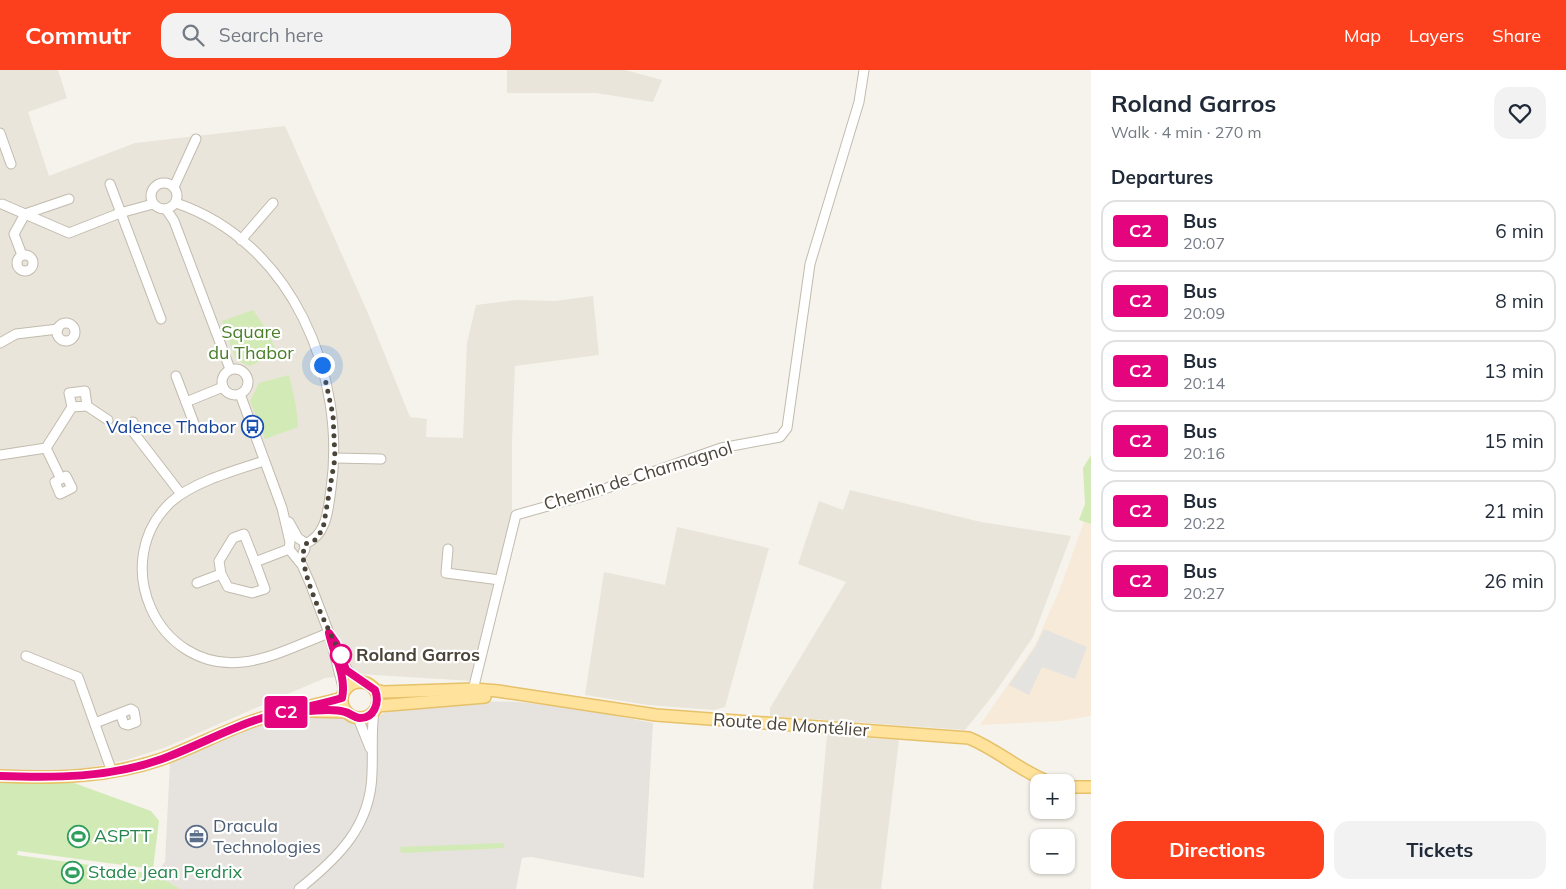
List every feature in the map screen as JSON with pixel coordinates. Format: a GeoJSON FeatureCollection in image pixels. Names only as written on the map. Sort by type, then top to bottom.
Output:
{"type":"FeatureCollection","features":[{"type":"Feature","properties":{"kind":"main road"},"geometry":{"type":"LineString","coordinates":[[0,776],[47,779],[112,772],[154,761],[250,722],[292,711],[343,694],[353,684],[364,682],[375,690],[375,708]]}},
{"type":"Feature","properties":{"kind":"main road","name":"Route de Montélier"},"geometry":{"type":"LineString","coordinates":[[375,690],[384,692],[522,695],[656,715],[970,738],[992,748],[1031,774]]}},
{"type":"Feature","properties":{"kind":"main road","name":"Route de Montélier"},"geometry":{"type":"LineString","coordinates":[[358,718],[364,718],[375,708],[472,693]]}},
{"type":"Feature","properties":{"kind":"main road"},"geometry":{"type":"LineString","coordinates":[[343,694],[346,712]]}},
{"type":"Feature","properties":{"kind":"main road"},"geometry":{"type":"LineString","coordinates":[[292,711],[346,712],[358,718]]}},
{"type":"Feature","properties":{"kind":"main road"},"geometry":{"type":"LineString","coordinates":[[1075,787],[1091,787]]}},
{"type":"Feature","properties":{"kind":"street","name":"Chemin de Charmagnol"},"geometry":{"type":"LineString","coordinates":[[472,693],[516,515],[587,495],[721,448],[780,438],[788,428],[810,264],[859,102],[864,70]]}},
{"type":"Feature","properties":{"kind":"street"},"geometry":{"type":"LineString","coordinates":[[0,133],[10,164]]}},
{"type":"Feature","properties":{"kind":"street"},"geometry":{"type":"LineString","coordinates":[[174,187],[196,139]]}},
{"type":"Feature","properties":{"kind":"street"},"geometry":{"type":"LineString","coordinates":[[166,183],[174,187],[178,194],[176,203],[166,209],[159,208],[153,204],[151,195],[154,187],[166,183]]}},
{"type":"Feature","properties":{"kind":"street"},"geometry":{"type":"LineString","coordinates":[[110,184],[161,319]]}},
{"type":"Feature","properties":{"kind":"street"},"geometry":{"type":"LineString","coordinates":[[22,255],[14,234],[25,214],[69,199]]}},
{"type":"Feature","properties":{"kind":"street"},"geometry":{"type":"LineString","coordinates":[[176,203],[216,222],[241,240],[279,280],[302,315],[312,336],[328,387],[333,415],[335,458],[323,529],[315,540],[255,562]]}},
{"type":"Feature","properties":{"kind":"street"},"geometry":{"type":"LineString","coordinates":[[241,240],[273,203]]}},
{"type":"Feature","properties":{"kind":"street"},"geometry":{"type":"LineString","coordinates":[[2,204],[69,233],[120,213],[153,204]]}},
{"type":"Feature","properties":{"kind":"street"},"geometry":{"type":"LineString","coordinates":[[166,209],[174,221],[230,369]]}},
{"type":"Feature","properties":{"kind":"street"},"geometry":{"type":"LineString","coordinates":[[0,343],[16,334],[58,329]]}},
{"type":"Feature","properties":{"kind":"street"},"geometry":{"type":"LineString","coordinates":[[230,369],[241,370],[248,377],[246,389],[240,394],[230,394],[223,387],[222,379],[230,369]]}},
{"type":"Feature","properties":{"kind":"street"},"geometry":{"type":"LineString","coordinates":[[176,376],[195,426]]}},
{"type":"Feature","properties":{"kind":"street"},"geometry":{"type":"LineString","coordinates":[[186,402],[223,387]]}},
{"type":"Feature","properties":{"kind":"street"},"geometry":{"type":"LineString","coordinates":[[0,455],[46,448],[72,407],[69,393],[85,390],[86,406]]}},
{"type":"Feature","properties":{"kind":"street"},"geometry":{"type":"LineString","coordinates":[[240,394],[329,633],[343,694]]}},
{"type":"Feature","properties":{"kind":"street"},"geometry":{"type":"LineString","coordinates":[[72,407],[86,406],[108,420]]}},
{"type":"Feature","properties":{"kind":"street"},"geometry":{"type":"LineString","coordinates":[[133,422],[134,433],[181,494]]}},
{"type":"Feature","properties":{"kind":"street"},"geometry":{"type":"LineString","coordinates":[[46,448],[61,479]]}},
{"type":"Feature","properties":{"kind":"street"},"geometry":{"type":"LineString","coordinates":[[335,458],[381,459]]}},
{"type":"Feature","properties":{"kind":"street"},"geometry":{"type":"LineString","coordinates":[[264,461],[194,486],[181,494],[160,514],[151,528],[142,554],[143,587],[156,620],[166,632],[182,646],[203,657],[224,662],[244,662],[270,655],[329,633]]}},
{"type":"Feature","properties":{"kind":"street"},"geometry":{"type":"LineString","coordinates":[[244,534],[255,562],[265,589],[252,593],[228,587],[221,574],[219,561],[233,538],[244,534]]}},
{"type":"Feature","properties":{"kind":"street"},"geometry":{"type":"LineString","coordinates":[[448,549],[446,573],[500,580]]}},
{"type":"Feature","properties":{"kind":"street"},"geometry":{"type":"LineString","coordinates":[[197,583],[221,574]]}},
{"type":"Feature","properties":{"kind":"street"},"geometry":{"type":"LineString","coordinates":[[329,633],[336,643],[346,670],[364,682]]}},
{"type":"Feature","properties":{"kind":"street"},"geometry":{"type":"LineString","coordinates":[[26,656],[78,677],[112,772]]}},
{"type":"Feature","properties":{"kind":"street"},"geometry":{"type":"LineString","coordinates":[[299,889],[339,855],[356,831],[370,797],[375,708]]}},
{"type":"Feature","properties":{"kind":"street"},"geometry":{"type":"LineString","coordinates":[[94,723],[120,713]]}},
{"type":"Feature","properties":{"kind":"street"},"geometry":{"type":"LineString","coordinates":[[358,718],[372,758]]}},
{"type":"Feature","properties":{"kind":"shaded area"},"geometry":{"type":"Polygon","coordinates":[[[0,70],[58,70],[67,98],[28,112],[49,176],[135,143],[285,126],[370,318],[410,417],[427,419],[426,437],[463,438],[467,343],[476,305],[516,300],[555,301],[593,296],[599,355],[515,366],[512,515],[473,681],[358,674],[350,667],[339,642],[329,655],[337,670],[337,677],[325,678],[164,748],[126,760],[69,772],[48,773],[0,770],[0,70]]]}},
{"type":"Feature","properties":{"kind":"shaded area"},"geometry":{"type":"Polygon","coordinates":[[[507,70],[625,70],[662,80],[653,102],[596,93],[507,93],[507,70]]]}},
{"type":"Feature","properties":{"kind":"shaded area"},"geometry":{"type":"Polygon","coordinates":[[[850,490],[981,522],[1071,536],[1033,637],[994,694],[965,730],[770,716],[770,708],[846,582],[798,564],[819,501],[843,510],[850,490]]]}},
{"type":"Feature","properties":{"kind":"shaded area"},"geometry":{"type":"Polygon","coordinates":[[[1084,522],[1091,524],[1091,716],[1060,721],[980,725],[1035,645],[1059,591],[1084,522]]]}},
{"type":"Feature","properties":{"kind":"shaded area"},"geometry":{"type":"Polygon","coordinates":[[[677,527],[769,548],[725,707],[714,710],[648,705],[585,695],[604,572],[665,585],[677,527]]]}},
{"type":"Feature","properties":{"kind":"shaded area"},"geometry":{"type":"Polygon","coordinates":[[[1044,629],[1087,647],[1075,679],[1042,667],[1029,695],[1009,685],[1036,646],[1044,629]]]}},
{"type":"Feature","properties":{"kind":"shaded area"},"geometry":{"type":"Polygon","coordinates":[[[473,701],[518,702],[574,708],[653,723],[644,878],[531,857],[522,858],[516,889],[180,889],[155,874],[165,862],[170,762],[241,731],[292,717],[340,714],[352,723],[365,722],[391,710],[473,701]]]}},
{"type":"Feature","properties":{"kind":"shaded area"},"geometry":{"type":"Polygon","coordinates":[[[827,735],[899,740],[881,889],[813,889],[827,735]]]}},
{"type":"Feature","properties":{"kind":"green space","name":"Square du Thabor"},"geometry":{"type":"Polygon","coordinates":[[[253,310],[268,332],[277,353],[250,366],[236,360],[222,321],[253,310]]]}},
{"type":"Feature","properties":{"kind":"green space","name":"Square du Thabor"},"geometry":{"type":"Polygon","coordinates":[[[289,375],[296,406],[298,427],[265,439],[250,401],[259,383],[289,375]]]}},
{"type":"Feature","properties":{"kind":"green space"},"geometry":{"type":"Polygon","coordinates":[[[1091,455],[1091,524],[1079,520],[1085,504],[1083,468],[1091,455]]]}},
{"type":"Feature","properties":{"kind":"green space","name":"ASPTT"},"geometry":{"type":"Polygon","coordinates":[[[0,783],[74,783],[151,811],[159,821],[153,869],[18,851],[17,855],[155,874],[180,889],[0,889],[0,783]]]}},
{"type":"Feature","properties":{"kind":"green space"},"geometry":{"type":"Polygon","coordinates":[[[504,843],[504,848],[401,853],[400,847],[504,843]]]}},
{"type":"Feature","properties":{"kind":"bus line","name":"C2"},"geometry":{"type":"LineString","coordinates":[[0,776],[47,779],[112,772],[163,758],[250,722],[342,698],[344,691],[341,672],[331,645],[329,633],[336,643],[346,670],[375,690],[378,700],[377,706],[374,711],[364,718],[353,717],[346,712],[305,711]]}},
{"type":"Feature","properties":{"kind":"place","name":"Valence Thabor"},"geometry":{"type":"Point","coordinates":[252,427]}},
{"type":"Feature","properties":{"kind":"place","name":"Roland Garros"},"geometry":{"type":"Point","coordinates":[341,655]}},
{"type":"Feature","properties":{"kind":"place","name":"ASPTT"},"geometry":{"type":"Point","coordinates":[78,836]}},
{"type":"Feature","properties":{"kind":"place","name":"Dracula Technologies"},"geometry":{"type":"Point","coordinates":[197,836]}},
{"type":"Feature","properties":{"kind":"place","name":"Stade Jean Perdrix"},"geometry":{"type":"Point","coordinates":[72,872]}},
{"type":"Feature","properties":{"kind":"route"},"geometry":{"type":"LineString","coordinates":[[322,365],[333,415],[335,458],[329,503],[323,529],[315,540],[305,544],[303,553],[310,583],[329,633],[341,655]]}}]}
